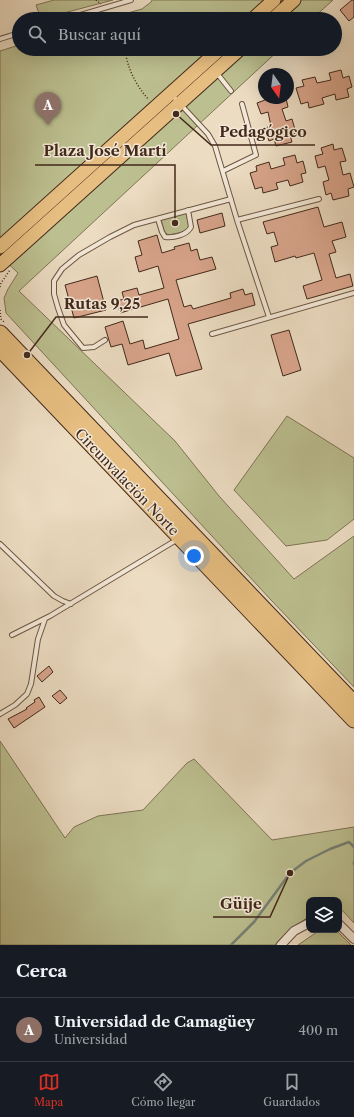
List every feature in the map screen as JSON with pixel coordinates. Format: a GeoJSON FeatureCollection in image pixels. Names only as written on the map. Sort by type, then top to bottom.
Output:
{"type":"FeatureCollection","features":[{"type":"Feature","properties":{"kind":"highway","name":"Circunvalación Norte"},"geometry":{"type":"LineString","coordinates":[[0,333],[354,703]]}},
{"type":"Feature","properties":{"kind":"highway","name":"Circunvalación Norte"},"geometry":{"type":"LineString","coordinates":[[0,349],[354,720]]}},
{"type":"Feature","properties":{"kind":"main road"},"geometry":{"type":"LineString","coordinates":[[261,12],[274,0]]}},
{"type":"Feature","properties":{"kind":"main road"},"geometry":{"type":"LineString","coordinates":[[281,12],[294,0]]}},
{"type":"Feature","properties":{"kind":"main road"},"geometry":{"type":"LineString","coordinates":[[0,247],[212,56]]}},
{"type":"Feature","properties":{"kind":"main road"},"geometry":{"type":"LineString","coordinates":[[0,265],[232,56]]}},
{"type":"Feature","properties":{"kind":"street"},"geometry":{"type":"LineString","coordinates":[[281,945],[294,931],[306,925]]}},
{"type":"Feature","properties":{"kind":"street"},"geometry":{"type":"LineString","coordinates":[[342,927],[354,939]]}},
{"type":"Feature","properties":{"kind":"lane"},"geometry":{"type":"LineString","coordinates":[[91,12],[131,0]]}},
{"type":"Feature","properties":{"kind":"lane"},"geometry":{"type":"LineString","coordinates":[[0,39],[12,35]]}},
{"type":"Feature","properties":{"kind":"lane"},"geometry":{"type":"LineString","coordinates":[[206,62],[216,71],[231,91]]}},
{"type":"Feature","properties":{"kind":"lane"},"geometry":{"type":"LineString","coordinates":[[170,94],[208,134],[215,146],[268,317]]}},
{"type":"Feature","properties":{"kind":"lane"},"geometry":{"type":"LineString","coordinates":[[223,171],[256,155],[242,104]]}},
{"type":"Feature","properties":{"kind":"lane"},"geometry":{"type":"LineString","coordinates":[[105,340],[94,347],[82,348],[64,325],[54,294],[54,281],[62,269],[85,251],[134,225],[231,199]]}},
{"type":"Feature","properties":{"kind":"lane"},"geometry":{"type":"LineString","coordinates":[[237,220],[319,199]]}},
{"type":"Feature","properties":{"kind":"lane"},"geometry":{"type":"LineString","coordinates":[[158,219],[165,237],[170,238],[185,234],[191,227],[188,210]]}},
{"type":"Feature","properties":{"kind":"lane"},"geometry":{"type":"LineString","coordinates":[[212,334],[354,293]]}},
{"type":"Feature","properties":{"kind":"lane"},"geometry":{"type":"LineString","coordinates":[[12,635],[71,604],[180,538]]}},
{"type":"Feature","properties":{"kind":"lane"},"geometry":{"type":"LineString","coordinates":[[0,545],[54,596],[71,604]]}},
{"type":"Feature","properties":{"kind":"lane"},"geometry":{"type":"LineString","coordinates":[[0,714],[15,705],[28,694],[38,639],[45,619]]}},
{"type":"Feature","properties":{"kind":"path"},"geometry":{"type":"LineString","coordinates":[[127,56],[130,70],[138,88],[156,106]]}},
{"type":"Feature","properties":{"kind":"green space"},"geometry":{"type":"Polygon","coordinates":[[[54,0],[113,0],[68,12],[38,12],[36,5],[54,0]]]}},
{"type":"Feature","properties":{"kind":"green space"},"geometry":{"type":"Polygon","coordinates":[[[152,0],[333,0],[320,12],[132,12],[142,9],[152,0]]]}},
{"type":"Feature","properties":{"kind":"green space"},"geometry":{"type":"Polygon","coordinates":[[[12,47],[12,56],[272,56],[19,291],[175,441],[219,496],[294,579],[354,536],[354,687],[271,600],[6,313],[4,298],[18,273],[0,256],[0,51],[12,47]]]}},
{"type":"Feature","properties":{"kind":"green space"},"geometry":{"type":"Polygon","coordinates":[[[186,213],[189,226],[185,230],[169,235],[166,233],[161,220],[186,213]]]}},
{"type":"Feature","properties":{"kind":"green space"},"geometry":{"type":"Polygon","coordinates":[[[287,416],[354,458],[354,519],[327,540],[286,546],[234,490],[287,416]]]}},
{"type":"Feature","properties":{"kind":"green space"},"geometry":{"type":"Polygon","coordinates":[[[0,741],[65,838],[74,827],[98,816],[143,810],[187,763],[194,759],[272,840],[354,827],[354,923],[342,910],[342,897],[306,897],[306,918],[275,945],[0,945],[0,741]]]}},
{"type":"Feature","properties":{"kind":"green space"},"geometry":{"type":"Polygon","coordinates":[[[316,933],[339,933],[351,945],[298,945],[316,933]]]}},
{"type":"Feature","properties":{"kind":"building"},"geometry":{"type":"Polygon","coordinates":[[[354,0],[354,17],[349,21],[340,10],[354,0]]]}},
{"type":"Feature","properties":{"kind":"building"},"geometry":{"type":"Polygon","coordinates":[[[341,70],[343,78],[349,76],[352,87],[347,89],[349,97],[336,100],[335,94],[322,98],[324,104],[309,108],[308,102],[301,104],[296,88],[304,86],[302,80],[315,77],[317,83],[331,80],[329,73],[341,70]]]}},
{"type":"Feature","properties":{"kind":"building"},"geometry":{"type":"Polygon","coordinates":[[[257,103],[287,104],[288,107],[282,109],[286,121],[292,119],[296,133],[290,135],[292,142],[276,146],[274,139],[269,141],[265,128],[271,126],[268,112],[261,114],[257,103]]]}},
{"type":"Feature","properties":{"kind":"building"},"geometry":{"type":"Polygon","coordinates":[[[333,144],[334,150],[342,148],[346,161],[340,162],[343,175],[350,173],[354,187],[348,189],[349,196],[333,200],[331,193],[326,195],[323,182],[329,180],[325,166],[318,168],[315,156],[323,154],[321,148],[333,144]]]}},
{"type":"Feature","properties":{"kind":"building"},"geometry":{"type":"Polygon","coordinates":[[[295,155],[297,163],[303,161],[306,173],[301,174],[303,182],[290,186],[288,180],[276,183],[278,189],[263,193],[262,187],[255,189],[250,173],[257,171],[256,166],[269,162],[271,169],[285,165],[283,158],[295,155]]]}},
{"type":"Feature","properties":{"kind":"building"},"geometry":{"type":"Polygon","coordinates":[[[318,207],[324,227],[342,222],[346,237],[332,241],[336,252],[329,254],[336,278],[350,274],[353,286],[307,299],[303,286],[322,280],[314,253],[296,258],[295,256],[275,262],[271,247],[278,245],[274,232],[267,234],[263,222],[318,207]]]}},
{"type":"Feature","properties":{"kind":"building"},"geometry":{"type":"Polygon","coordinates":[[[222,213],[225,226],[200,233],[197,220],[222,213]]]}},
{"type":"Feature","properties":{"kind":"building"},"geometry":{"type":"Polygon","coordinates":[[[157,235],[162,253],[175,249],[174,247],[189,243],[191,251],[197,249],[200,260],[212,257],[216,269],[176,280],[184,307],[191,305],[193,309],[231,298],[230,293],[243,289],[245,295],[252,293],[255,305],[188,324],[202,369],[176,376],[169,353],[128,365],[122,344],[111,347],[105,327],[123,321],[130,344],[143,340],[145,349],[179,339],[168,299],[120,313],[117,301],[124,299],[122,292],[137,288],[139,295],[164,288],[158,266],[139,272],[135,257],[142,255],[138,241],[157,235]]]}},
{"type":"Feature","properties":{"kind":"building"},"geometry":{"type":"Polygon","coordinates":[[[97,276],[106,310],[74,318],[65,285],[97,276]]]}},
{"type":"Feature","properties":{"kind":"building"},"geometry":{"type":"Polygon","coordinates":[[[289,330],[301,370],[283,376],[271,335],[289,330]]]}},
{"type":"Feature","properties":{"kind":"building"},"geometry":{"type":"Polygon","coordinates":[[[49,666],[53,672],[42,682],[37,676],[49,666]]]}},
{"type":"Feature","properties":{"kind":"building"},"geometry":{"type":"Polygon","coordinates":[[[60,690],[67,698],[60,704],[52,696],[60,690]]]}},
{"type":"Feature","properties":{"kind":"building"},"geometry":{"type":"Polygon","coordinates":[[[39,697],[45,707],[14,728],[8,719],[27,709],[26,708],[35,702],[34,700],[39,697]]]}},
{"type":"Feature","properties":{"kind":"waterway"},"geometry":{"type":"LineString","coordinates":[[231,945],[254,922],[290,873],[306,861],[330,849],[349,842],[354,847]]}},
{"type":"Feature","properties":{"kind":"place","name":"Pedagógico"},"geometry":{"type":"Point","coordinates":[176,114]}},
{"type":"Feature","properties":{"kind":"place","name":"Universidad de Camagüey"},"geometry":{"type":"Point","coordinates":[48,125]}},
{"type":"Feature","properties":{"kind":"place","name":"Plaza José Martí"},"geometry":{"type":"Point","coordinates":[175,223]}},
{"type":"Feature","properties":{"kind":"place","name":"Rutas 9,25"},"geometry":{"type":"Point","coordinates":[27,355]}},
{"type":"Feature","properties":{"kind":"place","name":"Güije"},"geometry":{"type":"Point","coordinates":[290,873]}}]}
